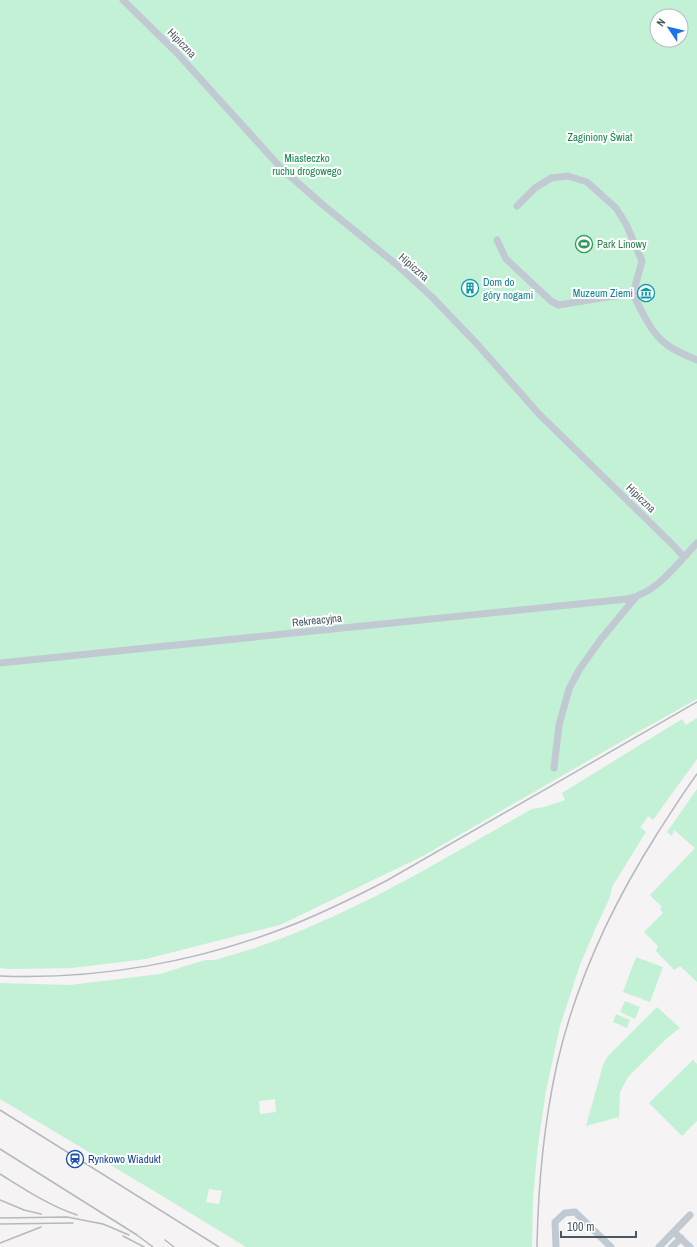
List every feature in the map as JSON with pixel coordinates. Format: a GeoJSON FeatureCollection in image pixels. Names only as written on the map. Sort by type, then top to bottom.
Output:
{"type":"FeatureCollection","features":[{"type":"Feature","properties":{"kind":"street","name":"Hipiczna"},"geometry":{"type":"LineString","coordinates":[[123,0],[176,52],[282,169],[432,297],[477,344],[539,414],[684,557]]}},
{"type":"Feature","properties":{"kind":"street"},"geometry":{"type":"LineString","coordinates":[[517,206],[535,188],[551,178],[568,176],[587,182],[616,208],[626,224],[642,261],[633,294],[646,319],[655,333],[666,344],[697,360]]}},
{"type":"Feature","properties":{"kind":"street"},"geometry":{"type":"LineString","coordinates":[[497,240],[506,259],[551,301],[559,305],[633,294]]}},
{"type":"Feature","properties":{"kind":"street","name":"Rekreacyjna"},"geometry":{"type":"LineString","coordinates":[[554,768],[559,725],[569,689],[579,670],[601,639],[636,597],[654,587],[697,544]]}},
{"type":"Feature","properties":{"kind":"street","name":"Rekreacyjna"},"geometry":{"type":"LineString","coordinates":[[0,663],[489,614],[636,597]]}},
{"type":"Feature","properties":{"kind":"street"},"geometry":{"type":"LineString","coordinates":[[556,1247],[555,1222],[565,1213],[575,1212],[611,1247]]}},
{"type":"Feature","properties":{"kind":"street"},"geometry":{"type":"LineString","coordinates":[[659,1247],[690,1215]]}},
{"type":"Feature","properties":{"kind":"street"},"geometry":{"type":"LineString","coordinates":[[674,1232],[690,1247]]}},
{"type":"Feature","properties":{"kind":"street"},"geometry":{"type":"LineString","coordinates":[[672,1247],[681,1238]]}},
{"type":"Feature","properties":{"kind":"green space"},"geometry":{"type":"Polygon","coordinates":[[[0,0],[697,0],[697,699],[423,856],[280,925],[146,959],[72,968],[0,968],[0,0]]]}},
{"type":"Feature","properties":{"kind":"green space"},"geometry":{"type":"Polygon","coordinates":[[[697,718],[697,759],[653,820],[648,816],[640,828],[646,832],[612,887],[610,897],[580,965],[560,1026],[546,1091],[538,1145],[533,1199],[532,1247],[246,1247],[0,1099],[0,983],[70,985],[160,974],[205,960],[215,960],[255,948],[293,934],[374,897],[532,809],[544,807],[565,800],[562,793],[682,719],[686,725],[697,718]],[[275,1099],[259,1101],[260,1114],[276,1112],[275,1099]],[[209,1189],[206,1202],[219,1204],[222,1191],[209,1189]]]}},
{"type":"Feature","properties":{"kind":"green space"},"geometry":{"type":"Polygon","coordinates":[[[697,789],[697,982],[680,966],[674,970],[656,951],[658,946],[644,932],[663,913],[660,909],[662,907],[650,895],[695,848],[674,830],[672,836],[667,832],[697,789]]]}},
{"type":"Feature","properties":{"kind":"green space"},"geometry":{"type":"Polygon","coordinates":[[[636,957],[663,967],[650,1002],[623,992],[636,957]]]}},
{"type":"Feature","properties":{"kind":"green space"},"geometry":{"type":"Polygon","coordinates":[[[625,1001],[640,1007],[635,1019],[620,1012],[625,1001]]]}},
{"type":"Feature","properties":{"kind":"green space"},"geometry":{"type":"Polygon","coordinates":[[[657,1007],[680,1028],[667,1038],[628,1077],[620,1092],[619,1117],[586,1126],[603,1065],[608,1056],[657,1007]]]}},
{"type":"Feature","properties":{"kind":"green space"},"geometry":{"type":"Polygon","coordinates":[[[616,1014],[630,1020],[627,1028],[613,1022],[616,1014]]]}},
{"type":"Feature","properties":{"kind":"green space"},"geometry":{"type":"Polygon","coordinates":[[[693,1060],[697,1064],[697,1121],[682,1136],[649,1103],[693,1060]]]}},
{"type":"Feature","properties":{"kind":"railway"},"geometry":{"type":"LineString","coordinates":[[0,976],[73,975],[146,966],[218,950],[287,927],[337,906],[386,881],[697,702]]}},
{"type":"Feature","properties":{"kind":"railway"},"geometry":{"type":"LineString","coordinates":[[537,1247],[540,1178],[545,1132],[552,1086],[574,1003],[597,944],[625,888],[657,834],[697,774]]}},
{"type":"Feature","properties":{"kind":"railway"},"geometry":{"type":"LineString","coordinates":[[0,1110],[219,1247]]}},
{"type":"Feature","properties":{"kind":"railway"},"geometry":{"type":"LineString","coordinates":[[0,1149],[137,1235],[153,1247]]}},
{"type":"Feature","properties":{"kind":"railway"},"geometry":{"type":"LineString","coordinates":[[0,1174],[47,1202],[77,1215]]}},
{"type":"Feature","properties":{"kind":"railway"},"geometry":{"type":"LineString","coordinates":[[0,1200],[24,1210],[41,1214]]}},
{"type":"Feature","properties":{"kind":"railway"},"geometry":{"type":"LineString","coordinates":[[0,1218],[67,1217],[103,1224],[129,1235]]}},
{"type":"Feature","properties":{"kind":"railway"},"geometry":{"type":"LineString","coordinates":[[0,1224],[73,1223]]}},
{"type":"Feature","properties":{"kind":"railway"},"geometry":{"type":"LineString","coordinates":[[0,1243],[41,1227]]}},
{"type":"Feature","properties":{"kind":"railway"},"geometry":{"type":"LineString","coordinates":[[123,1236],[144,1247]]}},
{"type":"Feature","properties":{"kind":"railway"},"geometry":{"type":"LineString","coordinates":[[165,1240],[174,1247]]}},
{"type":"Feature","properties":{"kind":"place","name":"Park Linowy"},"geometry":{"type":"Point","coordinates":[584,244]}},
{"type":"Feature","properties":{"kind":"place","name":"Dom do góry nogami"},"geometry":{"type":"Point","coordinates":[470,288]}},
{"type":"Feature","properties":{"kind":"place","name":"Muzeum Ziemi"},"geometry":{"type":"Point","coordinates":[646,293]}},
{"type":"Feature","properties":{"kind":"place","name":"Rynkowo Wiadukt"},"geometry":{"type":"Point","coordinates":[75,1159]}},
{"type":"Feature","properties":{"kind":"park label","name":"Zaginiony Świat"},"geometry":{"type":"Point","coordinates":[600,137]}},
{"type":"Feature","properties":{"kind":"park label","name":"Miasteczko ruchu drogowego"},"geometry":{"type":"Point","coordinates":[307,164]}}]}
